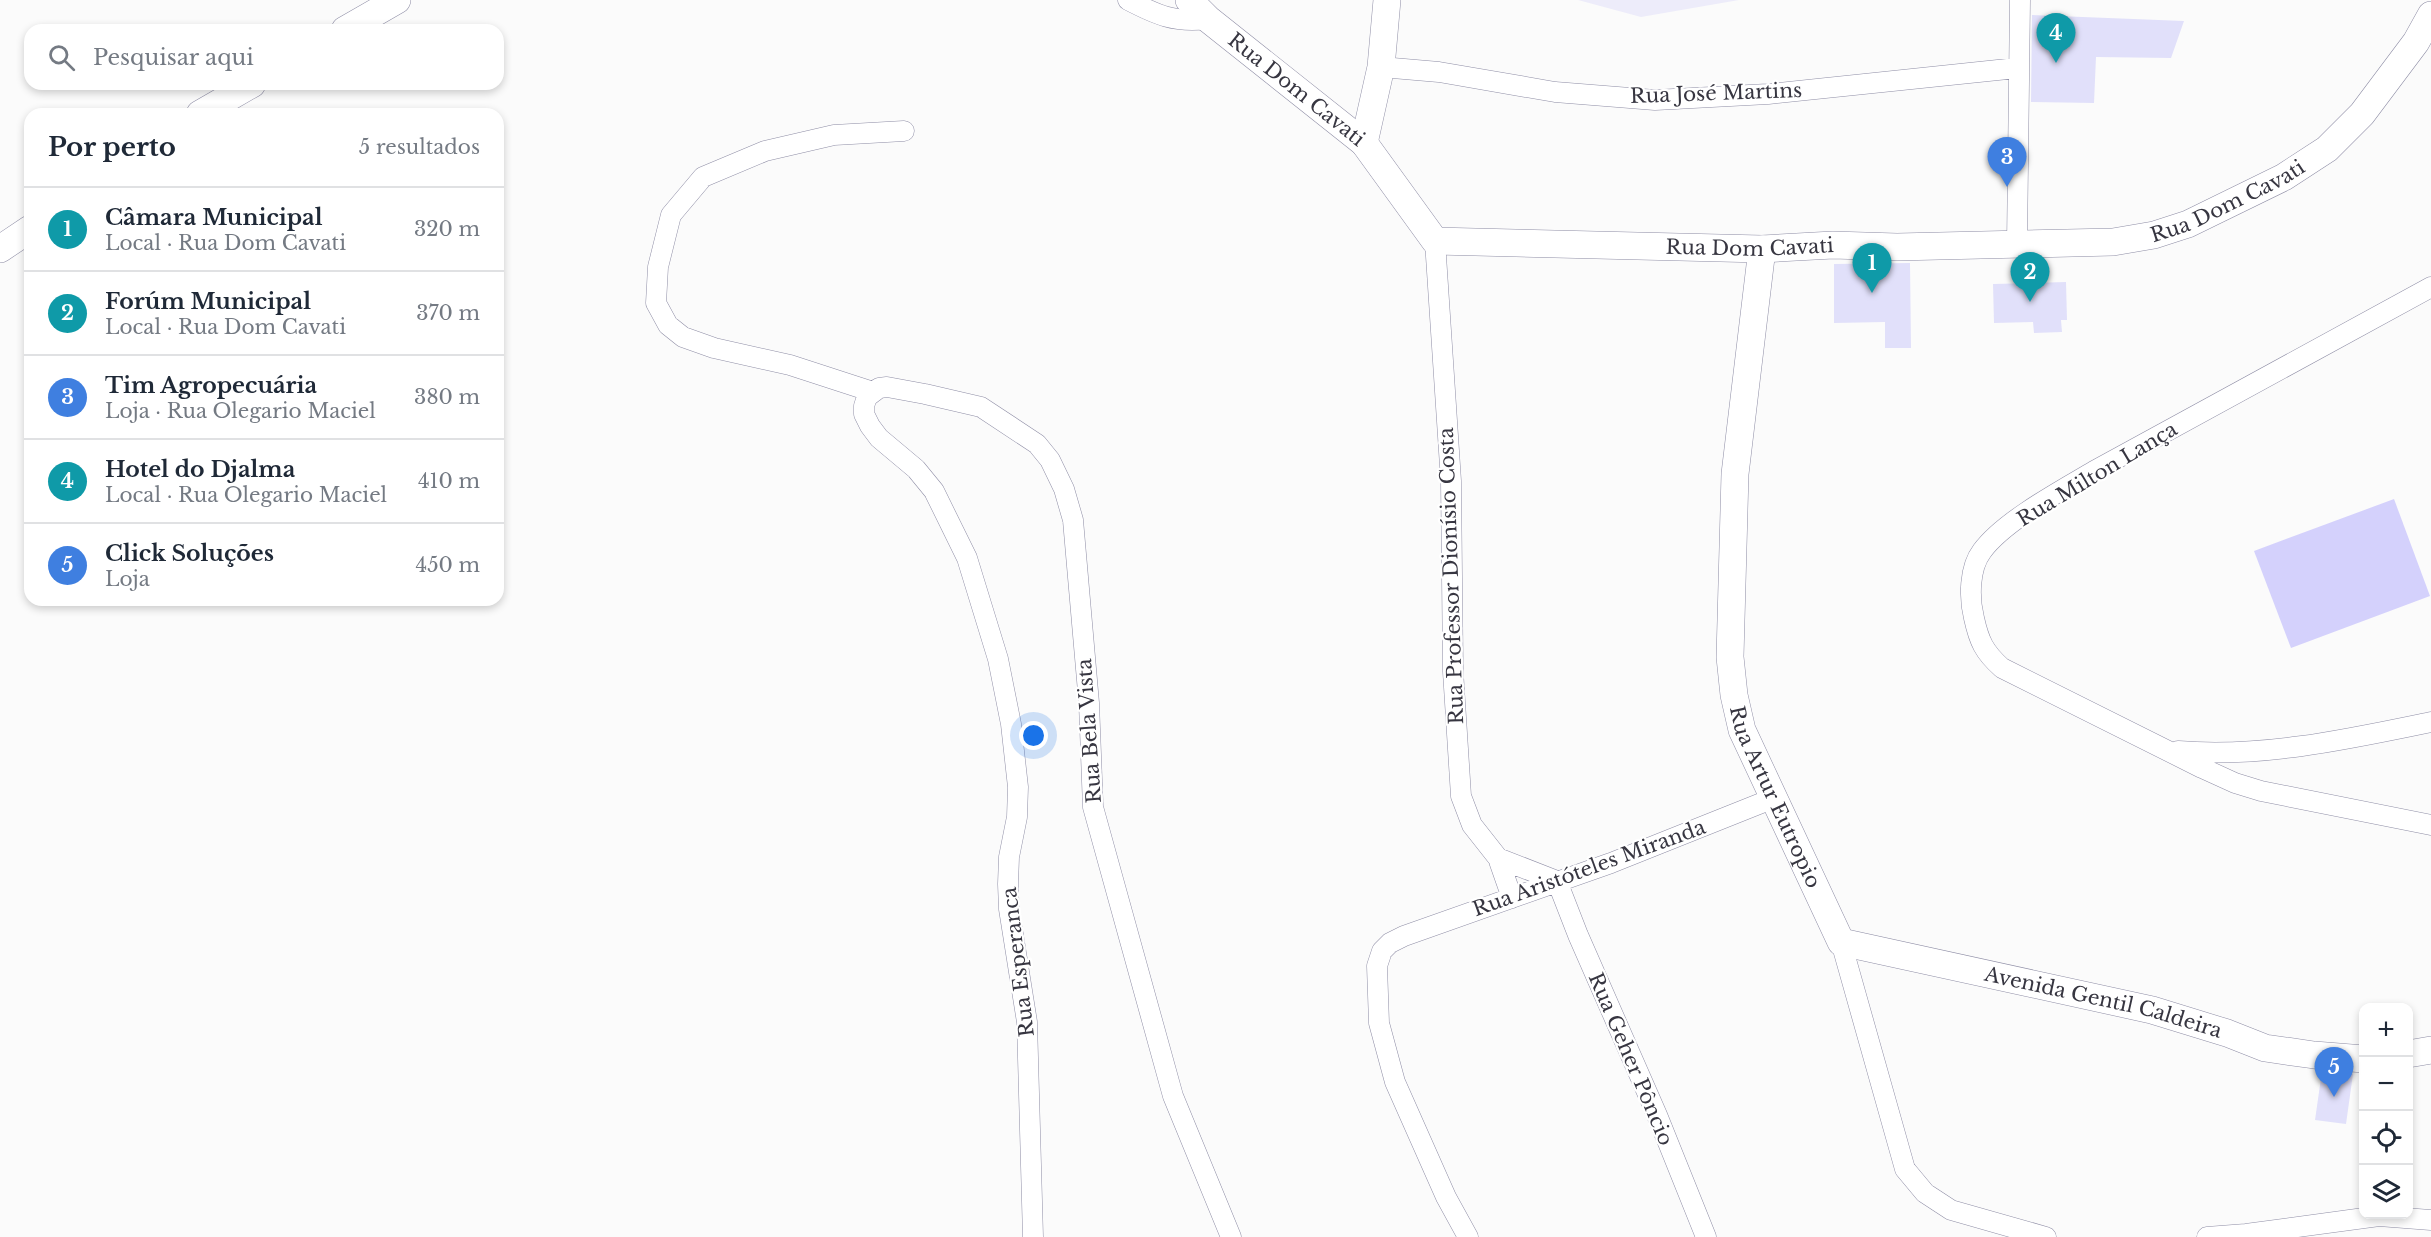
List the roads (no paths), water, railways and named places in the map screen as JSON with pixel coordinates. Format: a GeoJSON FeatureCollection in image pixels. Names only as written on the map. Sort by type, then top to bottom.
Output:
{"type":"FeatureCollection","features":[{"type":"Feature","properties":{"kind":"main road"},"geometry":{"type":"LineString","coordinates":[[356,24],[398,0]]}},
{"type":"Feature","properties":{"kind":"main road","name":"Rua Dom Cavati"},"geometry":{"type":"LineString","coordinates":[[1189,0],[1208,19],[1364,143],[1435,241],[1762,249],[1833,245],[1897,247],[2113,242],[2154,235],[2188,224],[2284,177],[2326,149],[2362,114],[2416,42],[2431,15]]}},
{"type":"Feature","properties":{"kind":"main road"},"geometry":{"type":"LineString","coordinates":[[1364,143],[1381,67],[1387,0]]}},
{"type":"Feature","properties":{"kind":"main road"},"geometry":{"type":"LineString","coordinates":[[210,108],[242,90]]}},
{"type":"Feature","properties":{"kind":"main road"},"geometry":{"type":"LineString","coordinates":[[0,249],[24,233]]}},
{"type":"Feature","properties":{"kind":"main road","name":"Rua Artur Eutropio"},"geometry":{"type":"LineString","coordinates":[[1762,249],[1735,474],[1730,657],[1734,695],[1742,730],[1841,942]]}},
{"type":"Feature","properties":{"kind":"main road","name":"Avenida Gentil Caldeira"},"geometry":{"type":"LineString","coordinates":[[1841,942],[2152,1010],[2227,1033],[2265,1048],[2359,1059]]}},
{"type":"Feature","properties":{"kind":"main road"},"geometry":{"type":"LineString","coordinates":[[2413,1053],[2431,1050]]}},
{"type":"Feature","properties":{"kind":"street"},"geometry":{"type":"LineString","coordinates":[[1128,0],[1160,16],[1180,21],[1208,19]]}},
{"type":"Feature","properties":{"kind":"street"},"geometry":{"type":"LineString","coordinates":[[2017,244],[2017,68],[2020,0]]}},
{"type":"Feature","properties":{"kind":"street","name":"Rua José Martins"},"geometry":{"type":"LineString","coordinates":[[1381,67],[1439,72],[1555,92],[1655,100],[1768,94],[2017,68]]}},
{"type":"Feature","properties":{"kind":"street"},"geometry":{"type":"LineString","coordinates":[[868,399],[790,365],[714,348],[683,337],[668,325],[656,303],[658,267],[671,215],[703,177],[765,151],[834,135],[904,131]]}},
{"type":"Feature","properties":{"kind":"street","name":"Rua Professor Dionísio Costa"},"geometry":{"type":"LineString","coordinates":[[1435,241],[1451,481],[1453,671],[1460,787],[1472,825],[1498,858],[1512,898]]}},
{"type":"Feature","properties":{"kind":"street","name":"Rua Milton Lança"},"geometry":{"type":"LineString","coordinates":[[2431,287],[2094,471],[2025,515],[1996,536],[1981,553],[1972,576],[1971,606],[1977,634],[1986,655],[2002,668],[2202,768],[2235,783],[2261,791],[2431,825]]}},
{"type":"Feature","properties":{"kind":"street","name":"Rua Bela Vista"},"geometry":{"type":"LineString","coordinates":[[868,399],[887,387],[981,407],[1037,444],[1050,460],[1064,489],[1073,520],[1089,704],[1093,807],[1173,1096],[1231,1237]]}},
{"type":"Feature","properties":{"kind":"street","name":"Rua Esperanca"},"geometry":{"type":"LineString","coordinates":[[868,399],[870,426],[879,438],[916,469],[934,491],[967,558],[998,659],[1011,724],[1018,787],[1017,817],[1009,857],[1009,909],[1028,1022],[1033,1237]]}},
{"type":"Feature","properties":{"kind":"street"},"geometry":{"type":"LineString","coordinates":[[2170,750],[2207,753],[2277,749],[2431,722]]}},
{"type":"Feature","properties":{"kind":"street","name":"Rua Aristóteles Miranda"},"geometry":{"type":"LineString","coordinates":[[1468,1237],[1446,1197],[1395,1082],[1379,1023],[1377,966],[1382,951],[1390,943],[1404,936],[1611,863],[1774,798]]}},
{"type":"Feature","properties":{"kind":"street"},"geometry":{"type":"LineString","coordinates":[[1498,858],[1557,881]]}},
{"type":"Feature","properties":{"kind":"street","name":"Rua Geher Pôncio"},"geometry":{"type":"LineString","coordinates":[[1557,881],[1578,935],[1657,1115],[1706,1237]]}},
{"type":"Feature","properties":{"kind":"street","name":"Rua Artur Eutropio"},"geometry":{"type":"LineString","coordinates":[[1841,942],[1905,1169],[1925,1193],[1951,1210],[2046,1237]]}},
{"type":"Feature","properties":{"kind":"street"},"geometry":{"type":"LineString","coordinates":[[2207,1237],[2379,1216],[2431,1220]]}},
{"type":"Feature","properties":{"kind":"place","name":"Hotel do Djalma"},"geometry":{"type":"Point","coordinates":[2056,63]}},
{"type":"Feature","properties":{"kind":"place","name":"Tim Agropecuária"},"geometry":{"type":"Point","coordinates":[2007,187]}},
{"type":"Feature","properties":{"kind":"place","name":"Câmara Municipal"},"geometry":{"type":"Point","coordinates":[1872,293]}},
{"type":"Feature","properties":{"kind":"place","name":"Forúm Municipal"},"geometry":{"type":"Point","coordinates":[2030,302]}},
{"type":"Feature","properties":{"kind":"place","name":"Click Soluções"},"geometry":{"type":"Point","coordinates":[2334,1097]}}]}
